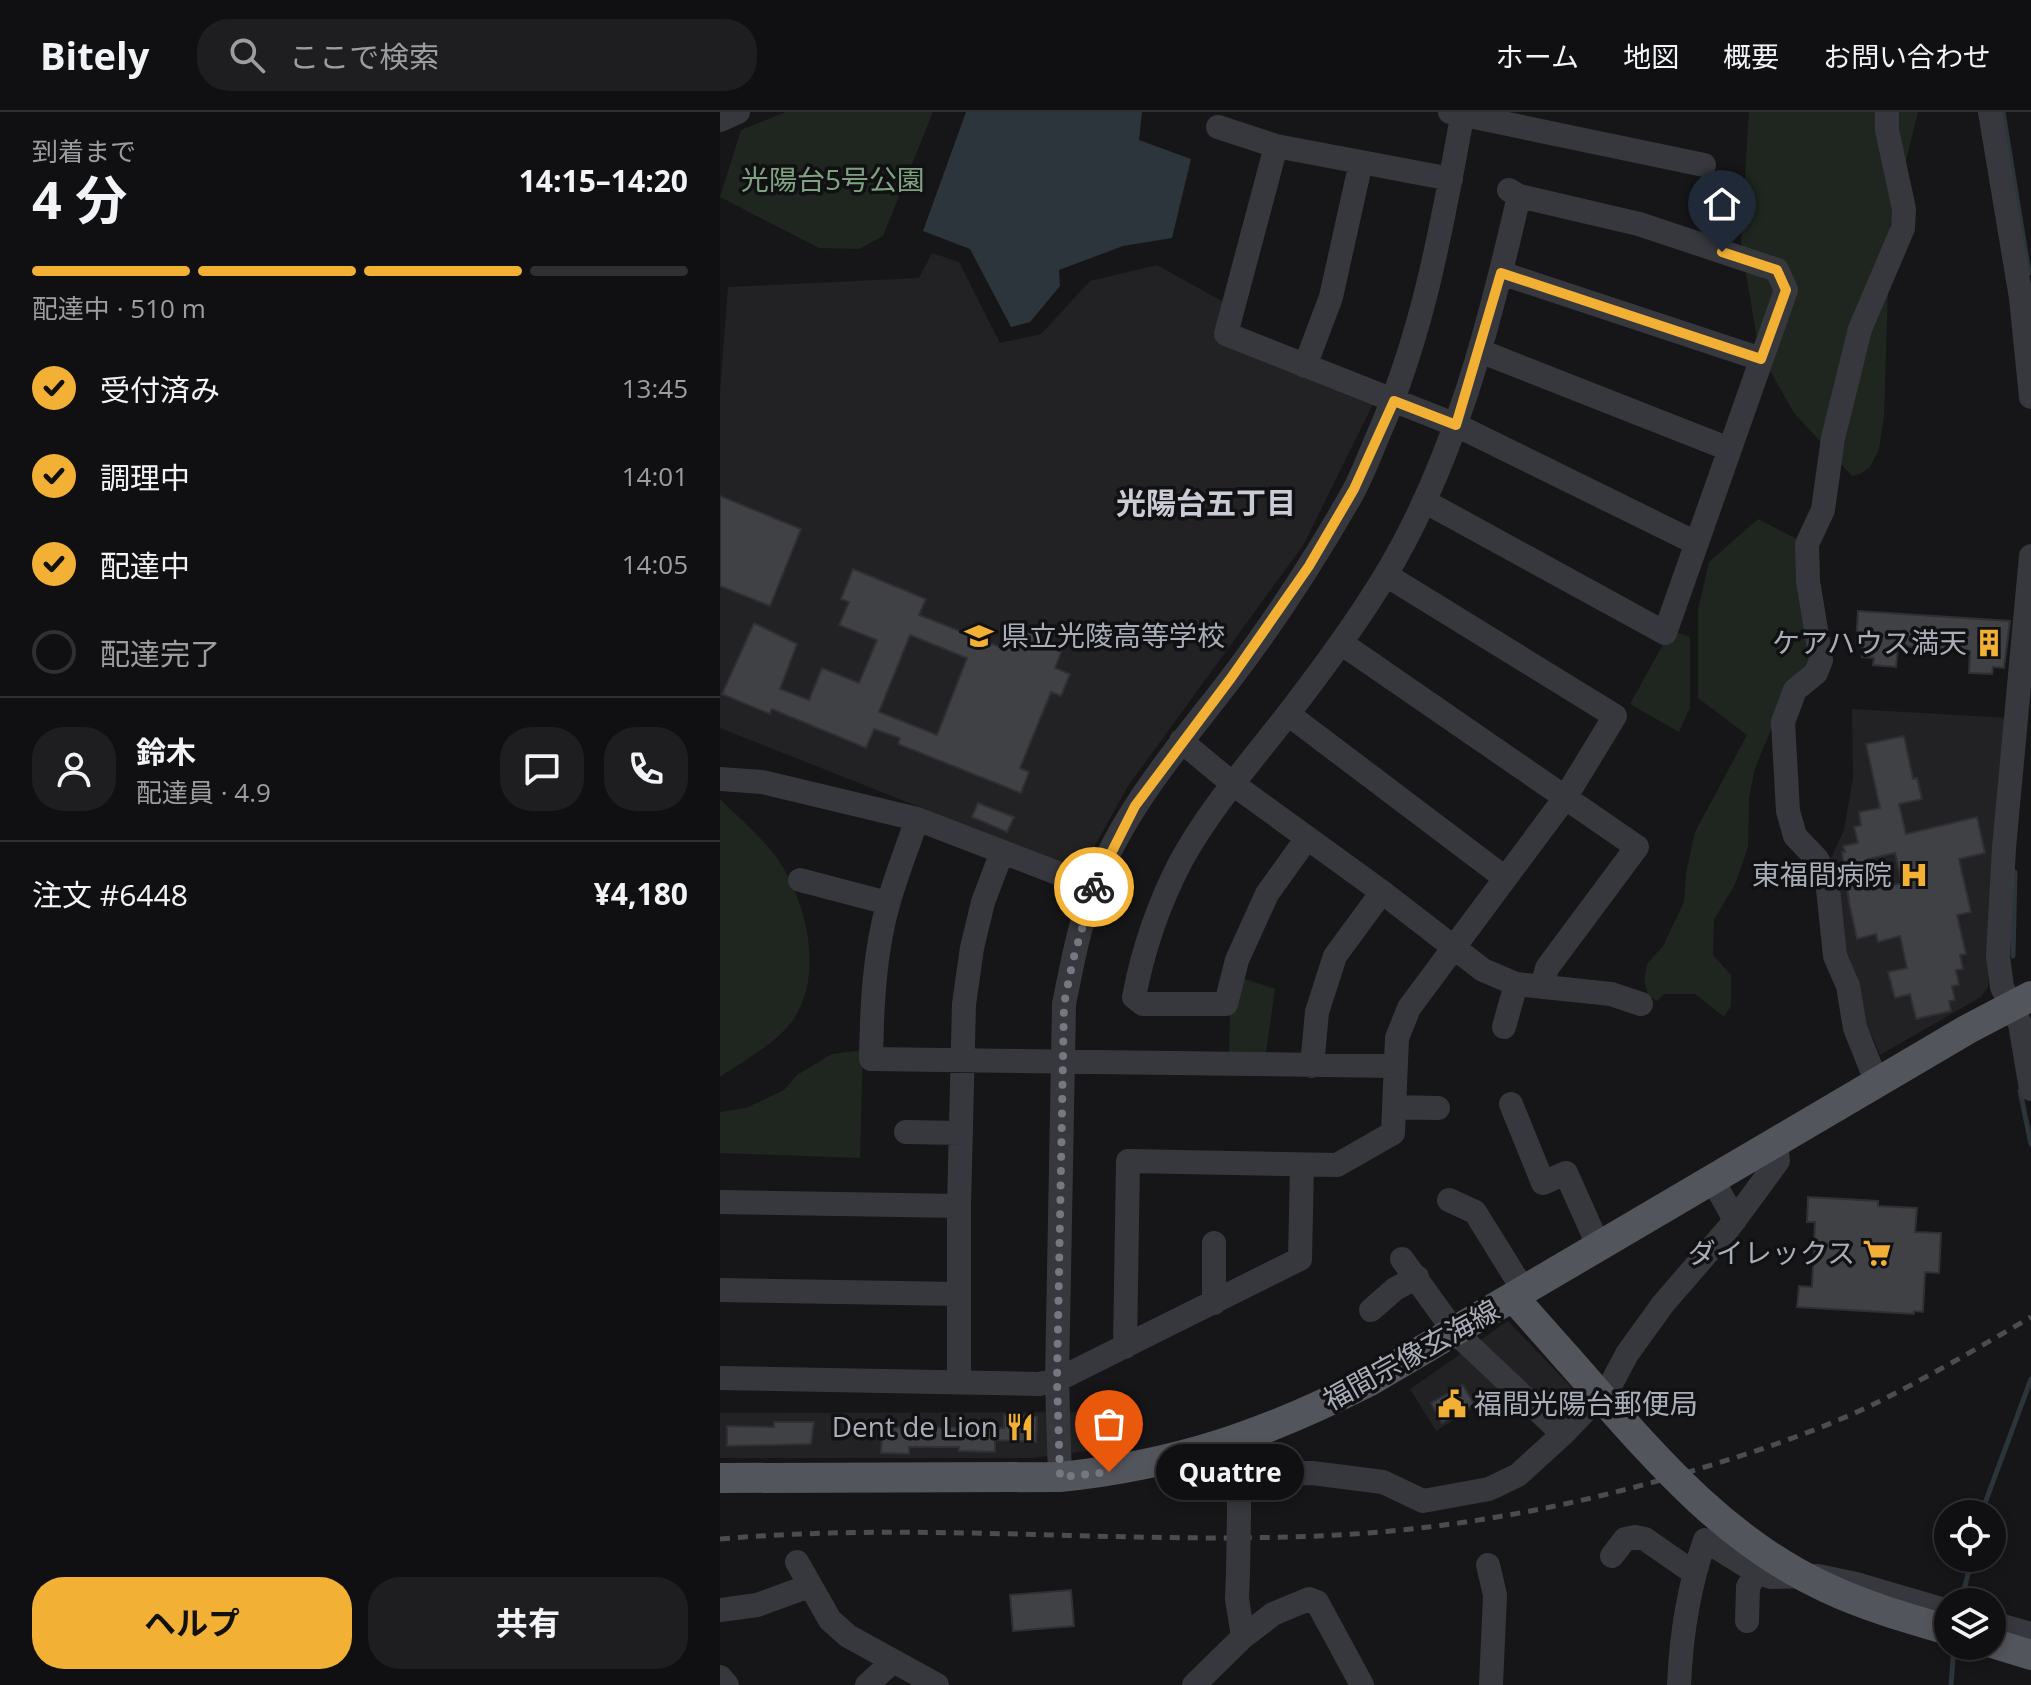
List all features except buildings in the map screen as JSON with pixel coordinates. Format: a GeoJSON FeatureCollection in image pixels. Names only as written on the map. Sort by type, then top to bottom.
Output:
{"type":"FeatureCollection","features":[{"type":"Feature","properties":{"kind":"main road","name":"福間宗像玄海線"},"geometry":{"type":"LineString","coordinates":[[720,1478],[1060,1477],[1124,1469],[1220,1447],[1316,1408],[1368,1382],[2022,1001]]}},
{"type":"Feature","properties":{"kind":"main road"},"geometry":{"type":"LineString","coordinates":[[1519,1294],[1568,1359],[1697,1502],[1730,1529],[1794,1572],[1827,1588],[1934,1625]]}},
{"type":"Feature","properties":{"kind":"main road"},"geometry":{"type":"LineString","coordinates":[[2006,1647],[2031,1655]]}},
{"type":"Feature","properties":{"kind":"street"},"geometry":{"type":"LineString","coordinates":[[720,120],[738,112]]}},
{"type":"Feature","properties":{"kind":"street"},"geometry":{"type":"LineString","coordinates":[[1877,1083],[1855,1028],[1848,986],[1835,956],[1827,879],[1817,859],[1795,836],[1788,811],[1783,722],[1795,690],[1816,673],[1821,660],[1808,581],[1807,544],[1823,510],[1833,438],[1860,329],[1903,228],[1904,209],[1887,130],[1887,112]]}},
{"type":"Feature","properties":{"kind":"street"},"geometry":{"type":"LineString","coordinates":[[1990,112],[2021,298],[2031,397]]}},
{"type":"Feature","properties":{"kind":"street"},"geometry":{"type":"LineString","coordinates":[[1060,1477],[1057,1380],[1064,1004],[1094,887],[1135,806],[1301,579],[1354,489],[1394,401],[1414,344],[1431,281],[1451,179],[1458,113],[1704,165]]}},
{"type":"Feature","properties":{"kind":"street"},"geometry":{"type":"LineString","coordinates":[[1218,127],[1276,146],[1451,179]]}},
{"type":"Feature","properties":{"kind":"street"},"geometry":{"type":"LineString","coordinates":[[1276,146],[1226,334],[1456,425],[1696,543]]}},
{"type":"Feature","properties":{"kind":"street"},"geometry":{"type":"LineString","coordinates":[[1305,366],[1331,297],[1361,162]]}},
{"type":"Feature","properties":{"kind":"street"},"geometry":{"type":"LineString","coordinates":[[1307,838],[1267,894],[1237,960],[1226,1004],[1143,1004],[1134,997],[1152,928],[1182,860],[1233,784],[1341,643],[1386,575],[1424,501],[1456,425],[1480,351],[1501,273],[1514,193],[1639,224],[1777,270],[1786,290],[1665,633],[1424,501]]}},
{"type":"Feature","properties":{"kind":"street"},"geometry":{"type":"LineString","coordinates":[[1501,273],[1761,359]]}},
{"type":"Feature","properties":{"kind":"street"},"geometry":{"type":"LineString","coordinates":[[1480,351],[1729,449]]}},
{"type":"Feature","properties":{"kind":"street"},"geometry":{"type":"LineString","coordinates":[[2031,556],[2004,848],[1998,956],[2002,987],[2022,1001],[2020,1024],[2031,1089]]}},
{"type":"Feature","properties":{"kind":"street"},"geometry":{"type":"LineString","coordinates":[[1125,1347],[1128,1161],[1337,1165],[1393,1133],[1397,1038],[1409,1008],[1565,798],[1615,716],[1386,575]]}},
{"type":"Feature","properties":{"kind":"street"},"geometry":{"type":"LineString","coordinates":[[1341,643],[1637,847],[1547,968],[1542,987]]}},
{"type":"Feature","properties":{"kind":"street"},"geometry":{"type":"LineString","coordinates":[[1288,714],[1505,878]]}},
{"type":"Feature","properties":{"kind":"street"},"geometry":{"type":"LineString","coordinates":[[1181,741],[1233,784],[1483,970],[1516,984],[1611,994],[1641,1004]]}},
{"type":"Feature","properties":{"kind":"street"},"geometry":{"type":"LineString","coordinates":[[720,779],[762,782],[917,819],[1094,887]]}},
{"type":"Feature","properties":{"kind":"street"},"geometry":{"type":"LineString","coordinates":[[917,819],[888,903],[872,999],[871,1059],[1394,1066]]}},
{"type":"Feature","properties":{"kind":"street"},"geometry":{"type":"LineString","coordinates":[[959,1382],[964,1004],[983,902],[1002,852]]}},
{"type":"Feature","properties":{"kind":"street"},"geometry":{"type":"LineString","coordinates":[[800,880],[888,903]]}},
{"type":"Feature","properties":{"kind":"street"},"geometry":{"type":"LineString","coordinates":[[1312,1066],[1317,1012],[1335,956],[1382,892]]}},
{"type":"Feature","properties":{"kind":"street"},"geometry":{"type":"LineString","coordinates":[[1504,1027],[1516,984]]}},
{"type":"Feature","properties":{"kind":"street"},"geometry":{"type":"LineString","coordinates":[[1511,1104],[1543,1183],[1566,1173],[1599,1247]]}},
{"type":"Feature","properties":{"kind":"street"},"geometry":{"type":"LineString","coordinates":[[1394,1107],[1438,1108]]}},
{"type":"Feature","properties":{"kind":"street"},"geometry":{"type":"LineString","coordinates":[[906,1132],[961,1133]]}},
{"type":"Feature","properties":{"kind":"street"},"geometry":{"type":"LineString","coordinates":[[1609,1388],[1627,1354],[1663,1304],[1735,1220],[1778,1161],[1776,1143]]}},
{"type":"Feature","properties":{"kind":"street"},"geometry":{"type":"LineString","coordinates":[[720,1378],[1039,1384],[1057,1380],[1300,1259],[1302,1165]]}},
{"type":"Feature","properties":{"kind":"street"},"geometry":{"type":"LineString","coordinates":[[1712,1179],[1735,1220]]}},
{"type":"Feature","properties":{"kind":"street"},"geometry":{"type":"LineString","coordinates":[[1449,1200],[1475,1212],[1519,1294]]}},
{"type":"Feature","properties":{"kind":"street"},"geometry":{"type":"LineString","coordinates":[[720,1202],[959,1206]]}},
{"type":"Feature","properties":{"kind":"street"},"geometry":{"type":"LineString","coordinates":[[1214,1243],[1214,1303]]}},
{"type":"Feature","properties":{"kind":"street"},"geometry":{"type":"LineString","coordinates":[[1371,1310],[1395,1289],[1410,1268],[1454,1331],[1563,1434]]}},
{"type":"Feature","properties":{"kind":"street"},"geometry":{"type":"LineString","coordinates":[[720,1290],[959,1294]]}},
{"type":"Feature","properties":{"kind":"street"},"geometry":{"type":"LineString","coordinates":[[1239,1474],[1312,1473],[1383,1482],[1423,1501],[1489,1489],[1518,1475],[1588,1408]]}},
{"type":"Feature","properties":{"kind":"street"},"geometry":{"type":"LineString","coordinates":[[1220,1447],[1239,1474],[1237,1599],[1243,1637]]}},
{"type":"Feature","properties":{"kind":"street"},"geometry":{"type":"LineString","coordinates":[[1612,1556],[1625,1539],[1645,1539],[1694,1573]]}},
{"type":"Feature","properties":{"kind":"street"},"geometry":{"type":"LineString","coordinates":[[1679,1685],[1680,1658],[1694,1573],[1705,1540],[1771,1577],[1818,1576],[1934,1607]]}},
{"type":"Feature","properties":{"kind":"street"},"geometry":{"type":"LineString","coordinates":[[797,1562],[830,1620],[848,1636],[937,1685]]}},
{"type":"Feature","properties":{"kind":"street"},"geometry":{"type":"LineString","coordinates":[[1488,1565],[1495,1595],[1491,1685]]}},
{"type":"Feature","properties":{"kind":"street"},"geometry":{"type":"LineString","coordinates":[[1747,1621],[1748,1587],[1757,1571]]}},
{"type":"Feature","properties":{"kind":"street"},"geometry":{"type":"LineString","coordinates":[[720,1610],[757,1605],[809,1586]]}},
{"type":"Feature","properties":{"kind":"street"},"geometry":{"type":"LineString","coordinates":[[1237,1599],[1273,1614]]}},
{"type":"Feature","properties":{"kind":"street"},"geometry":{"type":"LineString","coordinates":[[1194,1685],[1243,1637],[1273,1614],[1309,1599],[1317,1602],[1362,1685]]}},
{"type":"Feature","properties":{"kind":"street"},"geometry":{"type":"LineString","coordinates":[[2006,1627],[2031,1634]]}},
{"type":"Feature","properties":{"kind":"street"},"geometry":{"type":"LineString","coordinates":[[867,1685],[892,1662]]}},
{"type":"Feature","properties":{"kind":"street"},"geometry":{"type":"LineString","coordinates":[[720,1677],[727,1685]]}},
{"type":"Feature","properties":{"kind":"shaded area"},"geometry":{"type":"Polygon","coordinates":[[[966,112],[1142,112],[1139,140],[1191,159],[1172,238],[1123,246],[1059,270],[1060,286],[1030,322],[1011,327],[970,249],[923,231],[966,112]]]}},
{"type":"Feature","properties":{"kind":"shaded area","name":"県立光陵高等学校"},"geometry":{"type":"Polygon","coordinates":[[[932,253],[959,262],[1000,343],[1041,334],[1090,281],[1157,265],[1227,304],[1219,339],[1373,404],[1304,544],[1128,786],[1081,871],[720,728],[720,392],[728,287],[919,278],[932,253]]]}},
{"type":"Feature","properties":{"kind":"shaded area","name":"東福間病院"},"geometry":{"type":"Polygon","coordinates":[[[1852,709],[2010,718],[1988,987],[1981,997],[1880,1055],[1872,1036],[1866,1036],[1841,949],[1829,862],[1844,830],[1853,777],[1852,709]]]}},
{"type":"Feature","properties":{"kind":"shaded area"},"geometry":{"type":"Polygon","coordinates":[[[1508,1321],[1583,1399],[1558,1422],[1516,1382],[1436,1431],[1410,1389],[1508,1321]]]}},
{"type":"Feature","properties":{"kind":"shaded area"},"geometry":{"type":"Polygon","coordinates":[[[1113,1412],[1116,1447],[1033,1458],[720,1458],[720,1413],[1113,1412]]]}},
{"type":"Feature","properties":{"kind":"green space","name":"光陽台5号公園"},"geometry":{"type":"Polygon","coordinates":[[[786,112],[933,112],[883,236],[859,249],[819,248],[720,197],[741,130],[786,112]]]}},
{"type":"Feature","properties":{"kind":"green space"},"geometry":{"type":"Polygon","coordinates":[[[1749,112],[1918,112],[1890,225],[1884,416],[1879,449],[1870,467],[1860,474],[1852,476],[1794,413],[1759,351],[1741,244],[1749,112]]]}},
{"type":"Feature","properties":{"kind":"green space"},"geometry":{"type":"Polygon","coordinates":[[[1758,519],[1797,539],[1817,654],[1774,723],[1755,768],[1749,798],[1748,847],[1735,884],[1714,920],[1713,955],[1731,975],[1731,1006],[1724,1017],[1695,994],[1664,994],[1657,1001],[1648,995],[1644,981],[1647,964],[1663,946],[1684,902],[1686,873],[1695,832],[1747,735],[1698,698],[1698,610],[1709,562],[1758,519]]]}},
{"type":"Feature","properties":{"kind":"green space"},"geometry":{"type":"Polygon","coordinates":[[[1671,630],[1690,637],[1690,708],[1679,732],[1630,704],[1671,630]]]}},
{"type":"Feature","properties":{"kind":"green space"},"geometry":{"type":"Polygon","coordinates":[[[720,799],[762,840],[783,867],[805,922],[810,963],[802,1002],[786,1029],[720,1077],[720,799]]]}},
{"type":"Feature","properties":{"kind":"green space"},"geometry":{"type":"Polygon","coordinates":[[[1239,977],[1275,989],[1265,1059],[1229,1059],[1230,1011],[1239,977]]]}},
{"type":"Feature","properties":{"kind":"green space"},"geometry":{"type":"Polygon","coordinates":[[[863,1050],[860,1158],[720,1153],[720,1112],[746,1108],[784,1090],[797,1075],[832,1054],[863,1050]]]}},
{"type":"Feature","properties":{"kind":"waterway"},"geometry":{"type":"LineString","coordinates":[[2003,112],[2029,273]]}},
{"type":"Feature","properties":{"kind":"waterway"},"geometry":{"type":"LineString","coordinates":[[2013,956],[2015,872]]}},
{"type":"Feature","properties":{"kind":"waterway"},"geometry":{"type":"LineString","coordinates":[[2020,1091],[2031,1144]]}},
{"type":"Feature","properties":{"kind":"waterway"},"geometry":{"type":"LineString","coordinates":[[1986,1500],[2031,1379]]}},
{"type":"Feature","properties":{"kind":"waterway"},"geometry":{"type":"LineString","coordinates":[[1964,1588],[1968,1572]]}},
{"type":"Feature","properties":{"kind":"waterway"},"geometry":{"type":"LineString","coordinates":[[1951,1685],[1953,1660]]}},
{"type":"Feature","properties":{"kind":"railway"},"geometry":{"type":"LineString","coordinates":[[720,1539],[874,1532],[1261,1538],[1385,1532],[1478,1520],[1615,1492],[1789,1440],[1891,1396],[2031,1317]]}},
{"type":"Feature","properties":{"kind":"way so far"},"geometry":{"type":"LineString","coordinates":[[1094,887],[1064,1004],[1057,1380],[1060,1477],[1109,1472]]}},
{"type":"Feature","properties":{"kind":"place","name":"県立光陵高等学校"},"geometry":{"type":"Point","coordinates":[979,636]}},
{"type":"Feature","properties":{"kind":"place","name":"ケアハウス満天"},"geometry":{"type":"Point","coordinates":[1989,643]}},
{"type":"Feature","properties":{"kind":"place","name":"東福間病院"},"geometry":{"type":"Point","coordinates":[1914,875]}},
{"type":"Feature","properties":{"kind":"place","name":"ダイレックス"},"geometry":{"type":"Point","coordinates":[1877,1253]}},
{"type":"Feature","properties":{"kind":"place","name":"福間光陽台郵便局"},"geometry":{"type":"Point","coordinates":[1452,1404]}},
{"type":"Feature","properties":{"kind":"place","name":"Dent de Lion"},"geometry":{"type":"Point","coordinates":[1020,1427]}},
{"type":"Feature","properties":{"kind":"place","name":"Quattre"},"geometry":{"type":"Point","coordinates":[1109,1472]}},
{"type":"Feature","properties":{"kind":"district","name":"光陽台五丁目"},"geometry":{"type":"Point","coordinates":[1206,504]}},
{"type":"Feature","properties":{"kind":"route"},"geometry":{"type":"LineString","coordinates":[[1094,887],[1135,806],[1293,592],[1354,489],[1394,401],[1456,425],[1501,273],[1761,359],[1786,290],[1777,270],[1722,252]]}}]}
